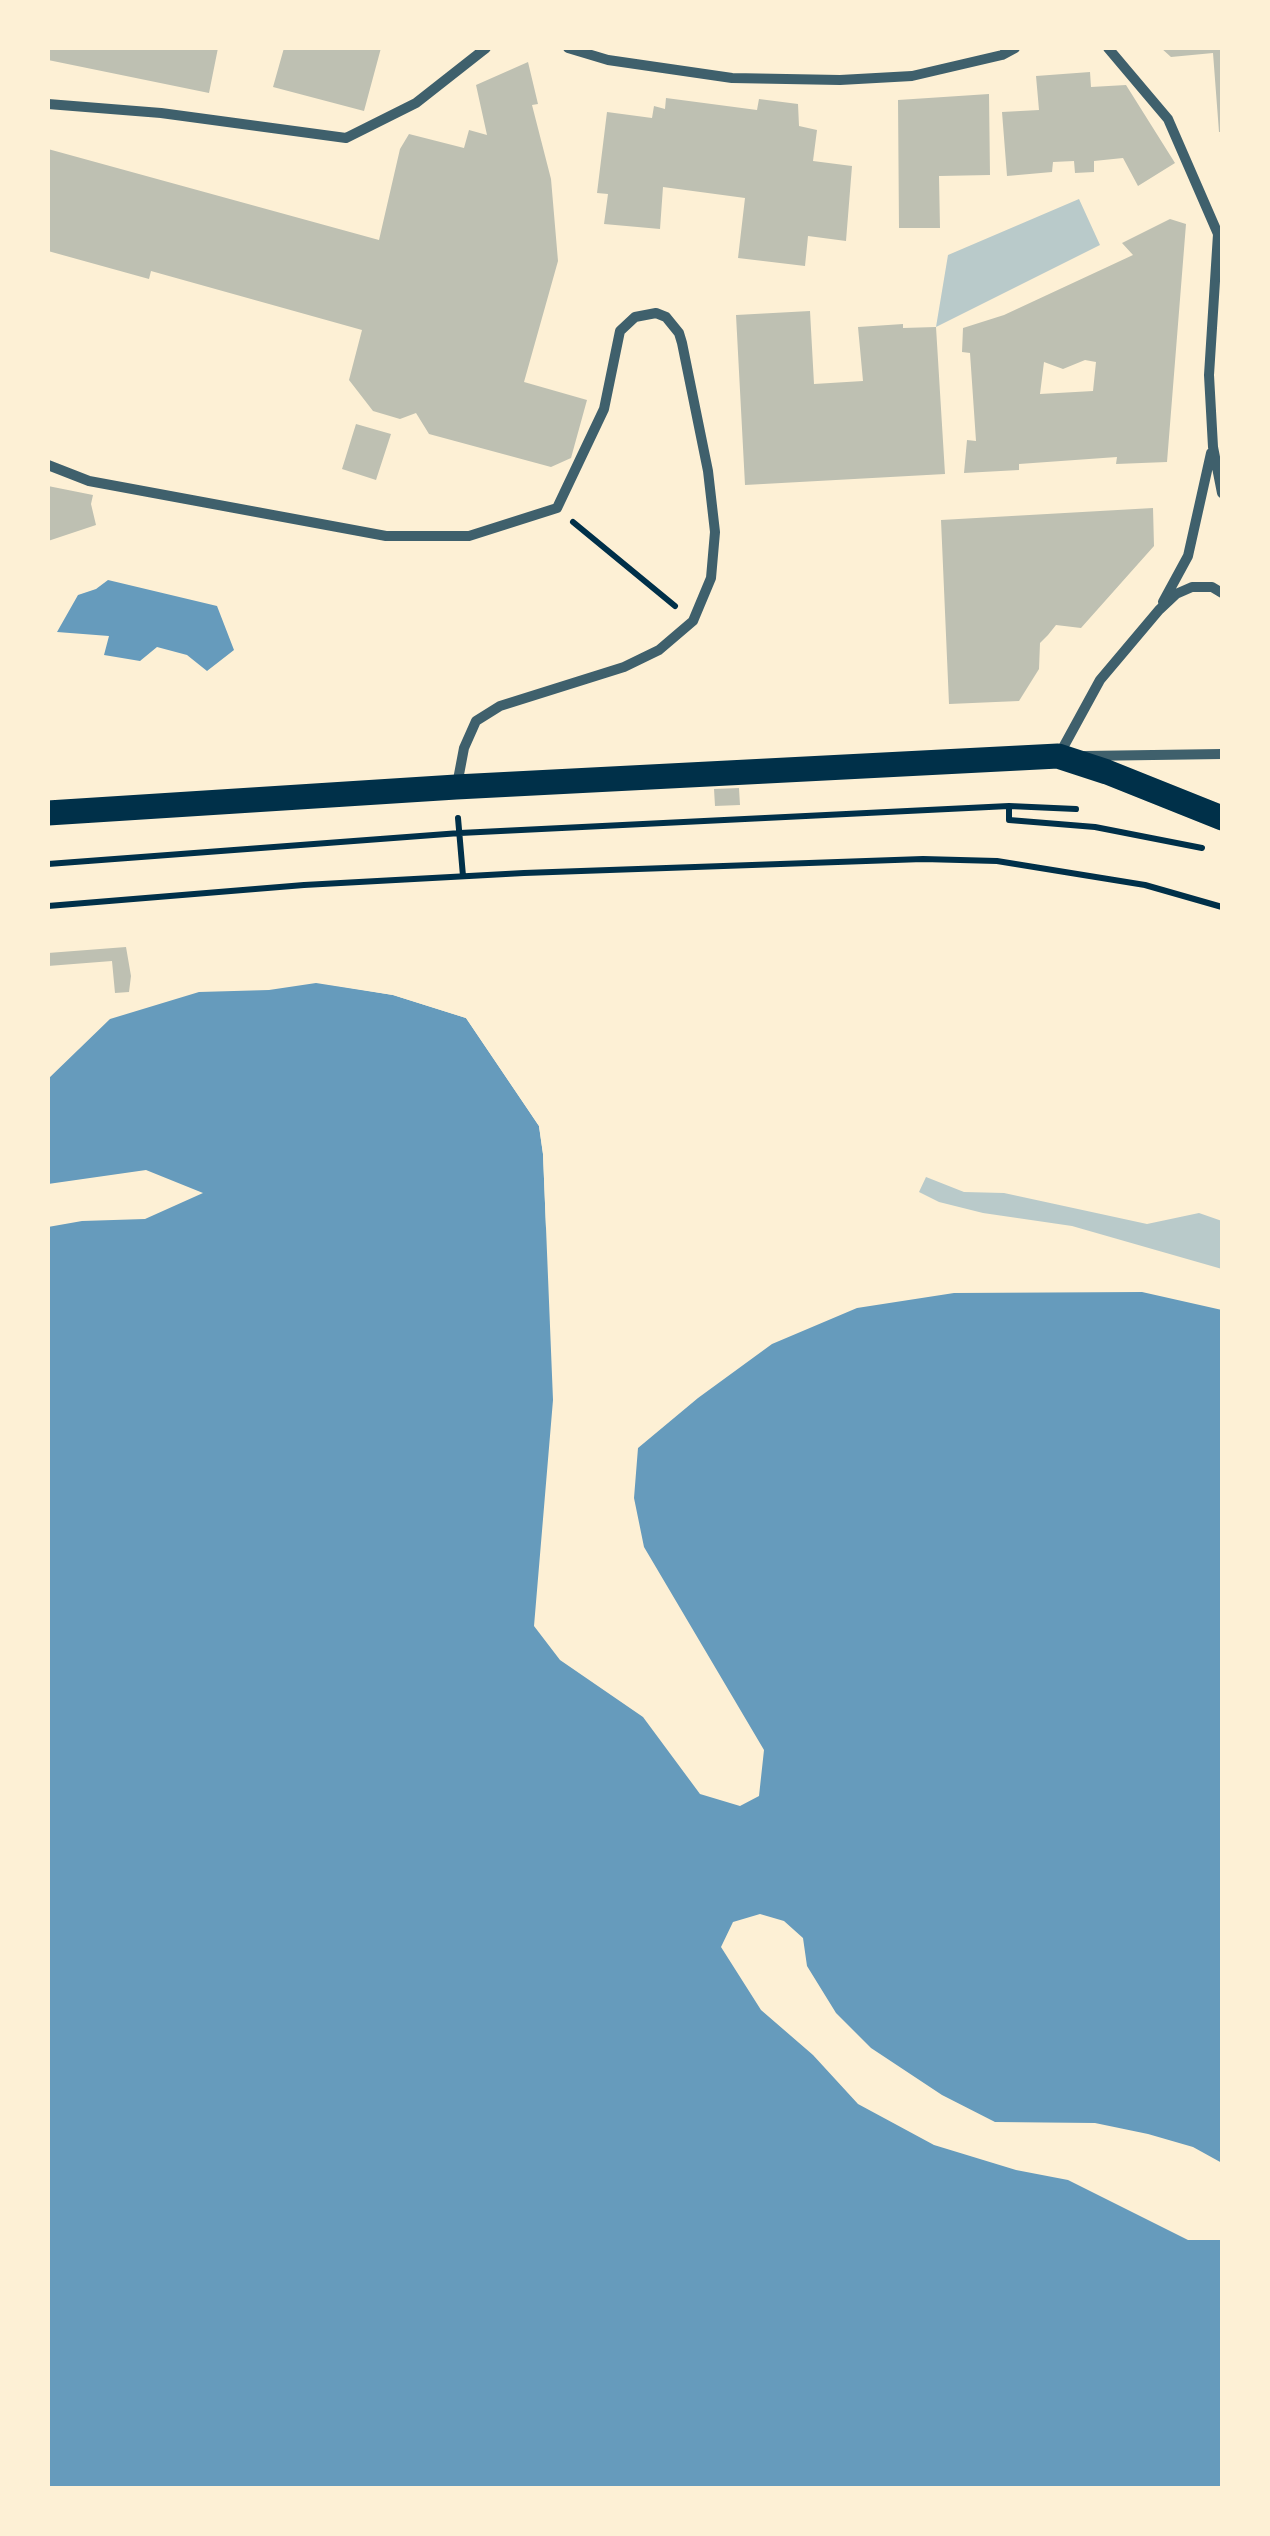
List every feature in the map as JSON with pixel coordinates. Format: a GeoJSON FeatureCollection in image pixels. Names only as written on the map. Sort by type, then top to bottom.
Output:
{"type":"FeatureCollection","features":[{"type":"Feature","properties":{"kind":"main road"},"geometry":{"type":"LineString","coordinates":[[48,813],[1058,756],[1222,818]]}},
{"type":"Feature","properties":{"kind":"street"},"geometry":{"type":"LineString","coordinates":[[48,104],[161,113],[346,138],[416,103],[486,48]]}},
{"type":"Feature","properties":{"kind":"street"},"geometry":{"type":"LineString","coordinates":[[568,48],[608,60],[732,78],[840,80],[912,76],[1002,55],[1015,48]]}},
{"type":"Feature","properties":{"kind":"street"},"geometry":{"type":"LineString","coordinates":[[1108,48],[1168,120],[1218,234],[1209,376],[1213,448],[1222,493]]}},
{"type":"Feature","properties":{"kind":"street"},"geometry":{"type":"LineString","coordinates":[[48,464],[90,481],[386,536],[469,536],[556,508],[604,409],[620,332],[626,323],[645,313],[666,317],[680,333],[716,532],[711,578],[693,621],[660,650],[500,706],[476,722],[464,748],[456,788]]}},
{"type":"Feature","properties":{"kind":"street"},"geometry":{"type":"LineString","coordinates":[[1159,610],[1188,556],[1213,448]]}},
{"type":"Feature","properties":{"kind":"street"},"geometry":{"type":"LineString","coordinates":[[1222,593],[1192,587],[1176,594],[1159,610],[1100,680],[1058,756],[1222,754]]}},
{"type":"Feature","properties":{"kind":"path"},"geometry":{"type":"LineString","coordinates":[[556,508],[693,621]]}},
{"type":"Feature","properties":{"kind":"path"},"geometry":{"type":"LineString","coordinates":[[1008,806],[1009,820],[1095,826],[1207,849]]}},
{"type":"Feature","properties":{"kind":"path"},"geometry":{"type":"LineString","coordinates":[[48,864],[460,833],[1008,806],[1076,810]]}},
{"type":"Feature","properties":{"kind":"path"},"geometry":{"type":"LineString","coordinates":[[460,833],[463,876]]}},
{"type":"Feature","properties":{"kind":"path"},"geometry":{"type":"LineString","coordinates":[[48,906],[463,876],[806,862],[997,861],[1145,886],[1222,907]]}},
{"type":"Feature","properties":{"kind":"shaded area"},"geometry":{"type":"Polygon","coordinates":[[[1079,199],[1100,245],[936,327],[948,255],[1079,199]]]}},
{"type":"Feature","properties":{"kind":"shaded area"},"geometry":{"type":"Polygon","coordinates":[[[926,1177],[964,1192],[1004,1193],[1147,1224],[1199,1213],[1222,1221],[1222,1269],[1072,1226],[983,1213],[939,1202],[919,1192],[926,1177]]]}},
{"type":"Feature","properties":{"kind":"water"},"geometry":{"type":"Polygon","coordinates":[[[108,580],[217,606],[234,650],[207,671],[187,655],[157,647],[140,661],[104,655],[109,636],[57,632],[78,595],[108,580]]]}},
{"type":"Feature","properties":{"kind":"water"},"geometry":{"type":"Polygon","coordinates":[[[316,983],[393,995],[466,1018],[539,1126],[553,1400],[534,1626],[560,1660],[643,1717],[700,1794],[740,1806],[759,1796],[764,1750],[644,1547],[634,1498],[638,1448],[772,1344],[857,1308],[954,1293],[1142,1292],[1222,1310],[1222,2488],[48,2488],[48,1227],[82,1221],[145,1219],[203,1193],[146,1170],[48,1184],[48,1079],[110,1019],[199,992],[269,990],[316,983]]]}},
{"type":"Feature","properties":{"kind":"pier"},"geometry":{"type":"Polygon","coordinates":[[[317,978],[395,990],[470,1014],[543,1124],[551,1229],[546,1228],[539,1126],[466,1018],[393,995],[303,980],[317,978]]]}},
{"type":"Feature","properties":{"kind":"pier"},"geometry":{"type":"Polygon","coordinates":[[[760,1914],[784,1921],[803,1938],[807,1966],[836,2013],[871,2048],[942,2095],[995,2122],[1095,2123],[1193,2147],[1222,2163],[1222,2240],[1188,2240],[1068,2180],[1016,2170],[934,2145],[858,2104],[813,2055],[761,2010],[721,1947],[733,1922],[760,1914]]]}},
{"type":"Feature","properties":{"kind":"building"},"geometry":{"type":"Polygon","coordinates":[[[48,48],[218,48],[209,93],[48,60],[48,48]]]}},
{"type":"Feature","properties":{"kind":"building"},"geometry":{"type":"Polygon","coordinates":[[[284,48],[381,48],[364,111],[273,87],[284,48]]]}},
{"type":"Feature","properties":{"kind":"building"},"geometry":{"type":"Polygon","coordinates":[[[1161,48],[1222,48],[1222,132],[1213,53],[1171,57],[1161,48]]]}},
{"type":"Feature","properties":{"kind":"building"},"geometry":{"type":"Polygon","coordinates":[[[528,62],[538,104],[532,105],[551,179],[558,261],[524,382],[587,400],[571,458],[551,467],[429,434],[416,413],[400,419],[373,411],[349,380],[362,330],[151,271],[149,279],[48,251],[48,149],[379,240],[400,149],[409,134],[464,148],[469,130],[487,135],[476,85],[528,62]]]}},
{"type":"Feature","properties":{"kind":"building"},"geometry":{"type":"Polygon","coordinates":[[[1090,72],[1091,87],[1126,85],[1175,163],[1138,186],[1123,158],[1094,161],[1094,172],[1075,173],[1074,161],[1053,162],[1052,172],[1007,176],[1002,112],[1039,110],[1036,76],[1090,72]]]}},
{"type":"Feature","properties":{"kind":"building"},"geometry":{"type":"Polygon","coordinates":[[[989,94],[990,175],[939,176],[940,228],[899,228],[898,100],[989,94]]]}},
{"type":"Feature","properties":{"kind":"building"},"geometry":{"type":"Polygon","coordinates":[[[666,98],[757,110],[759,99],[798,104],[799,126],[817,130],[813,161],[852,166],[846,241],[808,236],[805,266],[738,258],[745,198],[663,187],[660,229],[604,224],[608,194],[597,193],[607,112],[652,118],[654,106],[665,109],[666,98]]]}},
{"type":"Feature","properties":{"kind":"building"},"geometry":{"type":"Polygon","coordinates":[[[1170,219],[1186,224],[1167,462],[1116,464],[1117,457],[1019,464],[1019,470],[964,473],[967,440],[976,441],[970,353],[962,352],[963,328],[1004,315],[1133,255],[1122,243],[1170,219]],[[1085,360],[1063,369],[1044,362],[1040,394],[1093,391],[1096,362],[1085,360]]]}},
{"type":"Feature","properties":{"kind":"building"},"geometry":{"type":"Polygon","coordinates":[[[810,311],[814,384],[863,381],[858,327],[936,327],[945,474],[745,485],[736,315],[810,311]]]}},
{"type":"Feature","properties":{"kind":"building"},"geometry":{"type":"Polygon","coordinates":[[[356,424],[391,434],[376,480],[342,469],[356,424]]]}},
{"type":"Feature","properties":{"kind":"building"},"geometry":{"type":"Polygon","coordinates":[[[48,486],[93,495],[96,525],[48,541],[48,486]]]}},
{"type":"Feature","properties":{"kind":"building"},"geometry":{"type":"Polygon","coordinates":[[[1153,508],[1154,546],[1081,628],[1056,625],[1040,643],[1039,669],[1019,701],[949,704],[941,520],[1153,508]]]}},
{"type":"Feature","properties":{"kind":"building"},"geometry":{"type":"Polygon","coordinates":[[[739,788],[740,805],[715,806],[714,789],[739,788]]]}},
{"type":"Feature","properties":{"kind":"building"},"geometry":{"type":"Polygon","coordinates":[[[126,947],[131,976],[129,992],[115,993],[112,961],[48,966],[48,953],[126,947]]]}}]}
